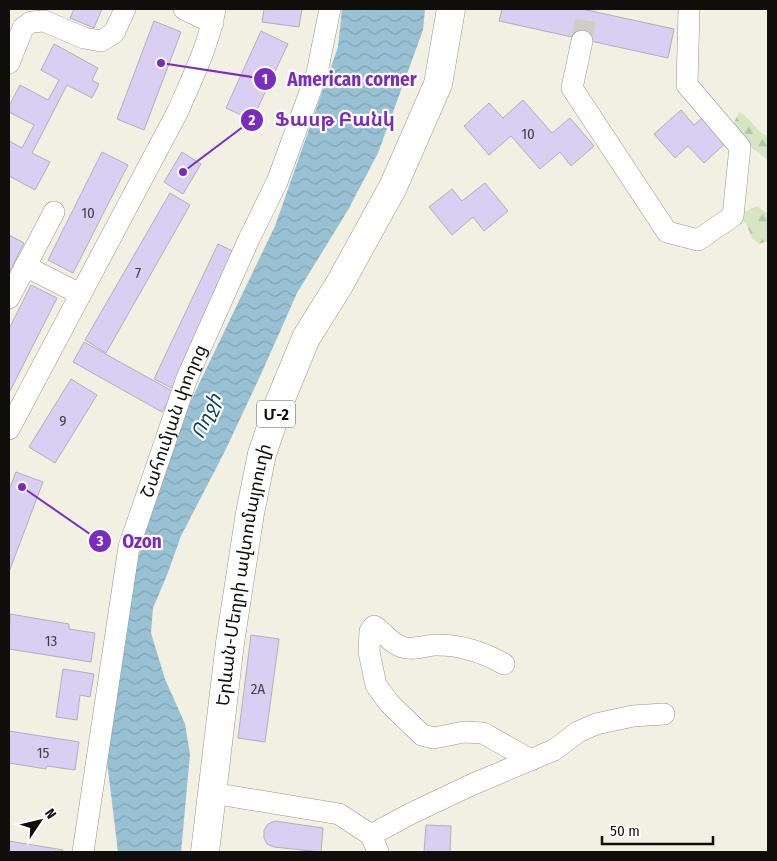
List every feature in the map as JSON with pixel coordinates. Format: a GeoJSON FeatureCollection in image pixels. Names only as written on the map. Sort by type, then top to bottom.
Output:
{"type":"FeatureCollection","features":[{"type":"Feature","properties":{"kind":"highway","name":"Երևան-Մեղրի ավտոմայրուղի"},"geometry":{"type":"LineString","coordinates":[[205,852],[230,643],[250,513],[262,454],[280,401],[306,338],[339,285],[393,187],[438,84],[451,9]]}},
{"type":"Feature","properties":{"kind":"street"},"geometry":{"type":"LineString","coordinates":[[9,63],[23,28],[31,22],[44,21],[84,38],[101,41],[114,33],[125,9]]}},
{"type":"Feature","properties":{"kind":"street"},"geometry":{"type":"LineString","coordinates":[[9,429],[178,111],[200,61],[214,16],[184,9]]}},
{"type":"Feature","properties":{"kind":"street","name":"Շահումյան փողոց"},"geometry":{"type":"LineString","coordinates":[[83,852],[129,547],[187,378],[284,164],[317,73],[330,9]]}},
{"type":"Feature","properties":{"kind":"street"},"geometry":{"type":"LineString","coordinates":[[582,42],[572,88],[667,232],[698,240],[733,216],[740,147],[687,85],[689,9]]}},
{"type":"Feature","properties":{"kind":"street"},"geometry":{"type":"LineString","coordinates":[[9,298],[54,212]]}},
{"type":"Feature","properties":{"kind":"street"},"geometry":{"type":"LineString","coordinates":[[25,266],[80,294]]}},
{"type":"Feature","properties":{"kind":"street"},"geometry":{"type":"LineString","coordinates":[[504,664],[488,654],[466,648],[436,644],[404,648],[392,643],[381,630],[374,626],[370,631],[369,652],[376,685],[389,703],[422,735],[434,738],[464,732],[483,733],[531,760]]}},
{"type":"Feature","properties":{"kind":"street"},"geometry":{"type":"LineString","coordinates":[[212,793],[339,814],[374,844],[462,789],[554,750],[578,732],[596,724],[633,716],[664,714]]}},
{"type":"Feature","properties":{"kind":"green space"},"geometry":{"type":"Polygon","coordinates":[[[739,112],[768,136],[768,160],[749,146],[733,125],[739,112]]]}},
{"type":"Feature","properties":{"kind":"green space"},"geometry":{"type":"Polygon","coordinates":[[[757,206],[768,214],[768,241],[759,244],[752,238],[747,225],[740,218],[740,214],[757,206]]]}},
{"type":"Feature","properties":{"kind":"water","name":"Ողջի"},"geometry":{"type":"Polygon","coordinates":[[[342,9],[425,9],[423,30],[378,153],[348,210],[297,293],[225,451],[181,536],[153,608],[151,633],[165,679],[185,724],[190,754],[181,852],[118,852],[106,753],[131,591],[146,525],[185,413],[275,226],[338,47],[342,9]]]}},
{"type":"Feature","properties":{"kind":"building"},"geometry":{"type":"Polygon","coordinates":[[[74,9],[102,9],[94,28],[70,18],[74,9]]]}},
{"type":"Feature","properties":{"kind":"building"},"geometry":{"type":"Polygon","coordinates":[[[264,9],[302,9],[299,27],[262,22],[264,9]]]}},
{"type":"Feature","properties":{"kind":"building"},"geometry":{"type":"Polygon","coordinates":[[[502,9],[582,9],[674,29],[668,58],[499,21],[502,9]]]}},
{"type":"Feature","properties":{"kind":"building"},"geometry":{"type":"Polygon","coordinates":[[[154,21],[181,32],[144,130],[117,119],[154,21]]]}},
{"type":"Feature","properties":{"kind":"building"},"geometry":{"type":"Polygon","coordinates":[[[261,31],[288,44],[252,120],[226,108],[261,31]]]}},
{"type":"Feature","properties":{"kind":"building"},"geometry":{"type":"Polygon","coordinates":[[[54,44],[98,68],[92,80],[99,84],[92,98],[67,85],[32,153],[50,162],[35,190],[9,176],[9,141],[22,148],[34,125],[9,112],[9,106],[20,85],[48,100],[59,80],[41,70],[54,44]]]}},
{"type":"Feature","properties":{"kind":"building"},"geometry":{"type":"Polygon","coordinates":[[[523,100],[552,133],[570,118],[594,146],[571,166],[560,152],[540,169],[511,136],[489,155],[464,126],[489,103],[503,118],[523,100]]]}},
{"type":"Feature","properties":{"kind":"building"},"geometry":{"type":"Polygon","coordinates":[[[681,110],[694,125],[707,114],[730,139],[704,163],[688,146],[675,158],[654,134],[681,110]]]}},
{"type":"Feature","properties":{"kind":"building"},"geometry":{"type":"Polygon","coordinates":[[[102,152],[128,165],[73,273],[48,260],[102,152]]]}},
{"type":"Feature","properties":{"kind":"building"},"geometry":{"type":"Polygon","coordinates":[[[182,152],[201,164],[183,194],[164,182],[182,152]]]}},
{"type":"Feature","properties":{"kind":"building"},"geometry":{"type":"Polygon","coordinates":[[[485,183],[508,211],[484,231],[473,217],[452,235],[429,207],[452,189],[462,201],[485,183]]]}},
{"type":"Feature","properties":{"kind":"building"},"geometry":{"type":"Polygon","coordinates":[[[170,193],[190,205],[106,353],[85,340],[170,193]]]}},
{"type":"Feature","properties":{"kind":"building"},"geometry":{"type":"Polygon","coordinates":[[[9,235],[24,243],[9,273],[9,235]]]}},
{"type":"Feature","properties":{"kind":"building"},"geometry":{"type":"Polygon","coordinates":[[[218,244],[237,253],[172,388],[154,379],[218,244]]]}},
{"type":"Feature","properties":{"kind":"building"},"geometry":{"type":"Polygon","coordinates":[[[31,285],[57,298],[9,393],[9,329],[31,285]]]}},
{"type":"Feature","properties":{"kind":"building"},"geometry":{"type":"Polygon","coordinates":[[[84,342],[174,392],[162,412],[73,362],[84,342]]]}},
{"type":"Feature","properties":{"kind":"building"},"geometry":{"type":"Polygon","coordinates":[[[71,379],[97,395],[55,463],[29,447],[71,379]]]}},
{"type":"Feature","properties":{"kind":"building"},"geometry":{"type":"Polygon","coordinates":[[[16,472],[43,482],[9,572],[9,490],[16,472]]]}},
{"type":"Feature","properties":{"kind":"building"},"geometry":{"type":"Polygon","coordinates":[[[10,614],[69,624],[69,629],[95,633],[91,662],[9,649],[10,614]]]}},
{"type":"Feature","properties":{"kind":"building"},"geometry":{"type":"Polygon","coordinates":[[[251,635],[279,639],[265,742],[238,738],[251,635]]]}},
{"type":"Feature","properties":{"kind":"building"},"geometry":{"type":"Polygon","coordinates":[[[63,669],[94,674],[90,697],[80,695],[77,720],[56,717],[63,669]]]}},
{"type":"Feature","properties":{"kind":"building"},"geometry":{"type":"Polygon","coordinates":[[[9,731],[79,742],[75,770],[47,766],[46,769],[9,763],[9,731]]]}},
{"type":"Feature","properties":{"kind":"building"},"geometry":{"type":"Polygon","coordinates":[[[275,821],[323,828],[321,852],[274,847],[267,844],[264,838],[264,830],[268,824],[275,821]]]}},
{"type":"Feature","properties":{"kind":"building"},"geometry":{"type":"Polygon","coordinates":[[[426,825],[451,826],[450,852],[424,852],[426,825]]]}},
{"type":"Feature","properties":{"kind":"building"},"geometry":{"type":"Polygon","coordinates":[[[9,841],[63,850],[63,852],[9,852],[9,841]]]}},
{"type":"Feature","properties":{"kind":"tunnel"},"geometry":{"type":"LineString","coordinates":[[582,41],[587,9]]}},
{"type":"Feature","properties":{"kind":"place","name":"American corner"},"geometry":{"type":"Point","coordinates":[161,63]}},
{"type":"Feature","properties":{"kind":"place","name":"Ֆասթ Բանկ"},"geometry":{"type":"Point","coordinates":[183,172]}},
{"type":"Feature","properties":{"kind":"place","name":"Ozon"},"geometry":{"type":"Point","coordinates":[22,487]}}]}
